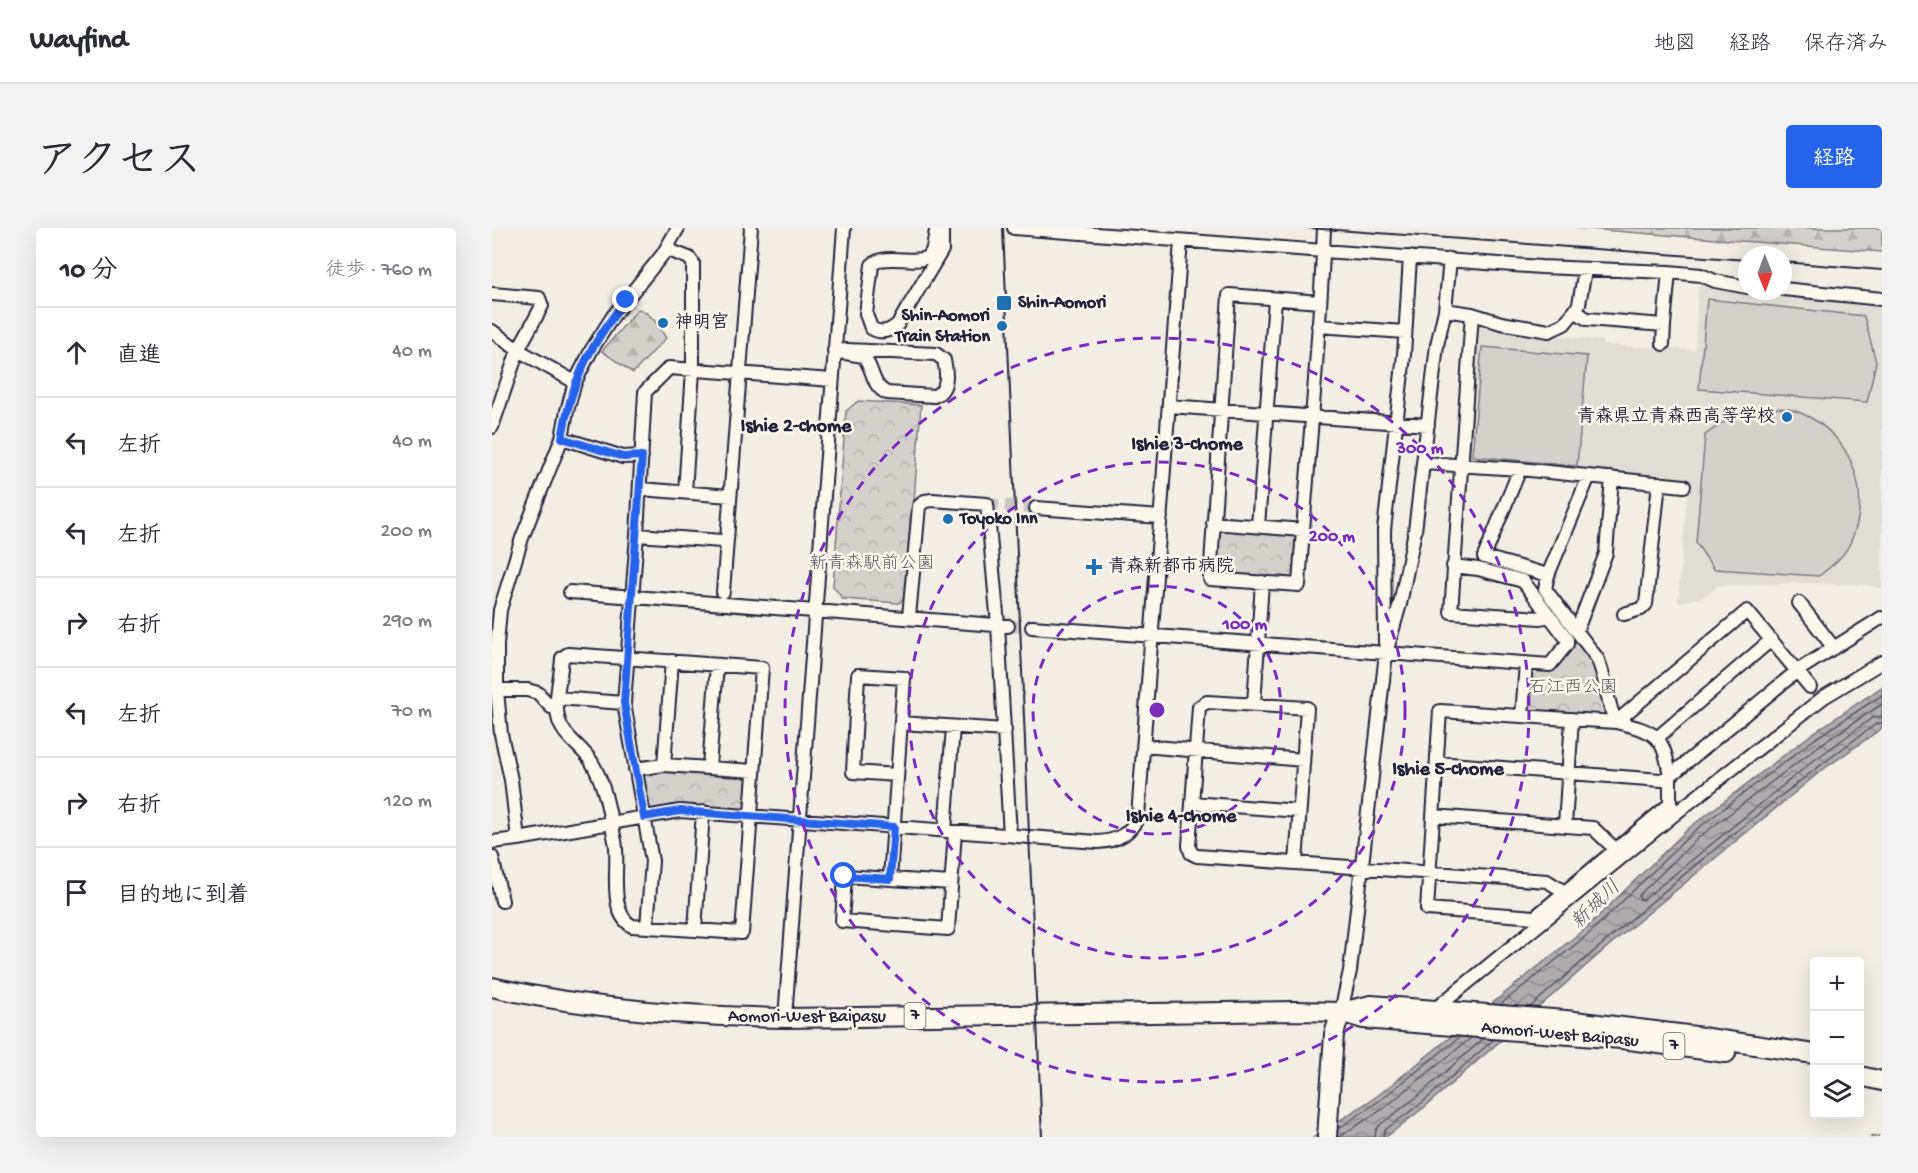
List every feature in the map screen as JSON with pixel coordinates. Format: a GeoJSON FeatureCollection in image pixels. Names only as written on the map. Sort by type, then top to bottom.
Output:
{"type":"FeatureCollection","features":[{"type":"Feature","properties":{"kind":"highway","name":"Aomori-West Baipasu"},"geometry":{"type":"LineString","coordinates":[[492,987],[537,997],[613,1008],[704,1017],[785,1018],[1296,1011],[1341,1012],[1363,1019],[1433,1015],[1549,1018],[1810,1053]]}},
{"type":"Feature","properties":{"kind":"highway"},"geometry":{"type":"LineString","coordinates":[[1327,1137],[1334,1034],[1341,1012]]}},
{"type":"Feature","properties":{"kind":"highway","name":"Aomori-West Baipasu"},"geometry":{"type":"LineString","coordinates":[[1433,1015],[1533,1031],[1644,1042],[1810,1066]]}},
{"type":"Feature","properties":{"kind":"highway"},"geometry":{"type":"LineString","coordinates":[[1864,1065],[1882,1068]]}},
{"type":"Feature","properties":{"kind":"highway"},"geometry":{"type":"LineString","coordinates":[[1864,1077],[1882,1081]]}},
{"type":"Feature","properties":{"kind":"street"},"geometry":{"type":"LineString","coordinates":[[518,839],[511,780],[501,734],[497,690],[496,609],[562,438],[575,382],[613,316],[666,249],[678,228]]}},
{"type":"Feature","properties":{"kind":"street"},"geometry":{"type":"LineString","coordinates":[[723,592],[751,228]]}},
{"type":"Feature","properties":{"kind":"street"},"geometry":{"type":"LineString","coordinates":[[785,1018],[844,228]]}},
{"type":"Feature","properties":{"kind":"street"},"geometry":{"type":"LineString","coordinates":[[937,228],[932,253],[927,258],[920,260],[881,258],[872,265],[867,315],[871,328],[887,332],[898,324],[942,250],[942,228]]}},
{"type":"Feature","properties":{"kind":"street"},"geometry":{"type":"LineString","coordinates":[[1014,228],[1585,270],[1669,272],[1701,275],[1715,281],[1738,285]]}},
{"type":"Feature","properties":{"kind":"street"},"geometry":{"type":"LineString","coordinates":[[1320,302],[1229,296],[1210,579],[1299,585],[1320,302],[1324,228]]}},
{"type":"Feature","properties":{"kind":"street"},"geometry":{"type":"LineString","coordinates":[[492,842],[680,811],[1098,842],[1109,842],[1127,833],[1138,817],[1181,241]]}},
{"type":"Feature","properties":{"kind":"street"},"geometry":{"type":"LineString","coordinates":[[666,249],[689,258],[693,263],[693,370],[685,492]]}},
{"type":"Feature","properties":{"kind":"street"},"geometry":{"type":"LineString","coordinates":[[1386,653],[1383,603],[1384,530],[1405,332],[1410,257]]}},
{"type":"Feature","properties":{"kind":"street"},"geometry":{"type":"LineString","coordinates":[[1341,1012],[1350,971],[1386,653],[1400,604],[1415,531],[1437,345],[1450,259]]}},
{"type":"Feature","properties":{"kind":"street"},"geometry":{"type":"LineString","coordinates":[[1444,310],[1549,331],[1564,324],[1575,311],[1579,304],[1585,270]]}},
{"type":"Feature","properties":{"kind":"street"},"geometry":{"type":"LineString","coordinates":[[1663,344],[1669,272]]}},
{"type":"Feature","properties":{"kind":"street"},"geometry":{"type":"LineString","coordinates":[[1792,291],[1882,299]]}},
{"type":"Feature","properties":{"kind":"street"},"geometry":{"type":"LineString","coordinates":[[492,294],[540,298],[542,306],[518,350],[492,427]]}},
{"type":"Feature","properties":{"kind":"street"},"geometry":{"type":"LineString","coordinates":[[1258,526],[1275,299]]}},
{"type":"Feature","properties":{"kind":"street"},"geometry":{"type":"LineString","coordinates":[[1575,311],[1587,319],[1664,325]]}},
{"type":"Feature","properties":{"kind":"street"},"geometry":{"type":"LineString","coordinates":[[1472,314],[1451,612],[1540,618],[1550,615]]}},
{"type":"Feature","properties":{"kind":"street"},"geometry":{"type":"LineString","coordinates":[[1318,326],[1405,332]]}},
{"type":"Feature","properties":{"kind":"street"},"geometry":{"type":"LineString","coordinates":[[492,331],[518,350],[575,382]]}},
{"type":"Feature","properties":{"kind":"street"},"geometry":{"type":"LineString","coordinates":[[834,351],[936,354],[944,360],[945,387],[934,396],[887,393],[876,383],[869,364],[863,356],[834,351]]}},
{"type":"Feature","properties":{"kind":"street"},"geometry":{"type":"LineString","coordinates":[[647,927],[652,861],[624,703],[645,392],[669,368],[832,380]]}},
{"type":"Feature","properties":{"kind":"street"},"geometry":{"type":"LineString","coordinates":[[1169,406],[1428,425]]}},
{"type":"Feature","properties":{"kind":"street"},"geometry":{"type":"LineString","coordinates":[[562,438],[623,457],[642,456]]}},
{"type":"Feature","properties":{"kind":"street"},"geometry":{"type":"LineString","coordinates":[[1423,463],[1520,469],[1684,486]]}},
{"type":"Feature","properties":{"kind":"street"},"geometry":{"type":"LineString","coordinates":[[1520,469],[1484,557],[1548,575]]}},
{"type":"Feature","properties":{"kind":"street"},"geometry":{"type":"LineString","coordinates":[[1590,476],[1548,575],[1545,589],[1577,630],[1601,667],[1616,722]]}},
{"type":"Feature","properties":{"kind":"street"},"geometry":{"type":"LineString","coordinates":[[1577,630],[1606,553],[1612,478]]}},
{"type":"Feature","properties":{"kind":"street"},"geometry":{"type":"LineString","coordinates":[[1624,614],[1641,609],[1646,604],[1659,483]]}},
{"type":"Feature","properties":{"kind":"street"},"geometry":{"type":"LineString","coordinates":[[640,489],[729,496]]}},
{"type":"Feature","properties":{"kind":"street"},"geometry":{"type":"LineString","coordinates":[[909,617],[919,506],[925,501],[932,500],[987,504],[1003,625],[1010,835]]}},
{"type":"Feature","properties":{"kind":"street"},"geometry":{"type":"LineString","coordinates":[[1036,508],[1161,517]]}},
{"type":"Feature","properties":{"kind":"street"},"geometry":{"type":"LineString","coordinates":[[1214,524],[1303,530]]}},
{"type":"Feature","properties":{"kind":"street"},"geometry":{"type":"LineString","coordinates":[[637,535],[722,541],[727,539]]}},
{"type":"Feature","properties":{"kind":"street"},"geometry":{"type":"LineString","coordinates":[[1032,627],[1550,665],[1567,644],[1567,639],[1523,581],[1478,569],[1453,566]]}},
{"type":"Feature","properties":{"kind":"street"},"geometry":{"type":"LineString","coordinates":[[1254,704],[1262,582]]}},
{"type":"Feature","properties":{"kind":"street"},"geometry":{"type":"LineString","coordinates":[[570,592],[1003,625]]}},
{"type":"Feature","properties":{"kind":"street"},"geometry":{"type":"LineString","coordinates":[[1799,603],[1834,648]]}},
{"type":"Feature","properties":{"kind":"street"},"geometry":{"type":"LineString","coordinates":[[1616,722],[1746,611],[1810,687]]}},
{"type":"Feature","properties":{"kind":"street"},"geometry":{"type":"LineString","coordinates":[[1437,764],[1661,780],[1670,776],[1797,671],[1881,618]]}},
{"type":"Feature","properties":{"kind":"street"},"geometry":{"type":"LineString","coordinates":[[1658,737],[1772,640]]}},
{"type":"Feature","properties":{"kind":"street"},"geometry":{"type":"LineString","coordinates":[[568,654],[627,657],[762,668],[742,933],[632,926],[627,923],[617,900],[616,848],[607,801],[590,759],[558,720],[557,703],[562,658],[568,654]]}},
{"type":"Feature","properties":{"kind":"street"},"geometry":{"type":"LineString","coordinates":[[664,765],[672,661]]}},
{"type":"Feature","properties":{"kind":"street"},"geometry":{"type":"LineString","coordinates":[[1673,809],[1667,755],[1658,737],[1644,729],[1616,722],[1440,711],[1427,909],[1535,917],[1615,849],[1673,809],[1824,696],[1882,662]]}},
{"type":"Feature","properties":{"kind":"street"},"geometry":{"type":"LineString","coordinates":[[1522,716],[1526,663]]}},
{"type":"Feature","properties":{"kind":"street"},"geometry":{"type":"LineString","coordinates":[[709,767],[717,665]]}},
{"type":"Feature","properties":{"kind":"street"},"geometry":{"type":"LineString","coordinates":[[890,879],[904,678],[858,675],[852,772],[897,774]]}},
{"type":"Feature","properties":{"kind":"street"},"geometry":{"type":"LineString","coordinates":[[497,690],[527,690],[538,693],[551,707],[557,703],[624,703]]}},
{"type":"Feature","properties":{"kind":"street"},"geometry":{"type":"LineString","coordinates":[[1296,863],[1307,708],[1207,702],[1202,704],[1199,707],[1189,846],[1191,853],[1197,856],[1546,881],[1565,892]]}},
{"type":"Feature","properties":{"kind":"street"},"geometry":{"type":"LineString","coordinates":[[1565,825],[1572,719]]}},
{"type":"Feature","properties":{"kind":"street"},"geometry":{"type":"LineString","coordinates":[[901,723],[1005,730]]}},
{"type":"Feature","properties":{"kind":"street"},"geometry":{"type":"LineString","coordinates":[[951,884],[844,876],[842,921],[948,929],[951,884],[952,727]]}},
{"type":"Feature","properties":{"kind":"street"},"geometry":{"type":"LineString","coordinates":[[1144,746],[1304,760]]}},
{"type":"Feature","properties":{"kind":"street"},"geometry":{"type":"LineString","coordinates":[[635,769],[664,765],[754,771]]}},
{"type":"Feature","properties":{"kind":"street"},"geometry":{"type":"LineString","coordinates":[[1192,803],[1299,811]]}},
{"type":"Feature","properties":{"kind":"street"},"geometry":{"type":"LineString","coordinates":[[1433,1015],[1673,809]]}},
{"type":"Feature","properties":{"kind":"street"},"geometry":{"type":"LineString","coordinates":[[694,930],[703,812]]}},
{"type":"Feature","properties":{"kind":"street"},"geometry":{"type":"LineString","coordinates":[[1433,816],[1593,828],[1615,849]]}},
{"type":"Feature","properties":{"kind":"street"},"geometry":{"type":"LineString","coordinates":[[492,857],[502,901]]}},
{"type":"Feature","properties":{"kind":"shaded area","name":"青森県立青森西高等学校"},"geometry":{"type":"Polygon","coordinates":[[[1703,281],[1738,292],[1738,300],[1792,300],[1792,296],[1882,303],[1882,588],[1865,585],[1801,583],[1718,586],[1703,597],[1678,603],[1688,484],[1468,462],[1465,459],[1474,328],[1478,326],[1603,341],[1603,345],[1695,350],[1698,290],[1703,281]]]}},
{"type":"Feature","properties":{"kind":"green space"},"geometry":{"type":"Polygon","coordinates":[[[1576,228],[1882,228],[1882,252],[1576,228]]]}},
{"type":"Feature","properties":{"kind":"green space"},"geometry":{"type":"Polygon","coordinates":[[[1707,299],[1864,316],[1876,362],[1867,402],[1699,389],[1707,299]]]}},
{"type":"Feature","properties":{"kind":"green space"},"geometry":{"type":"Polygon","coordinates":[[[638,309],[651,317],[666,338],[633,373],[602,351],[638,309]]]}},
{"type":"Feature","properties":{"kind":"green space"},"geometry":{"type":"Polygon","coordinates":[[[1482,347],[1587,356],[1577,466],[1472,456],[1482,347]]]}},
{"type":"Feature","properties":{"kind":"green space","name":"新青森駅前公園"},"geometry":{"type":"Polygon","coordinates":[[[858,401],[921,405],[907,596],[899,603],[843,599],[833,586],[846,411],[858,401]]]}},
{"type":"Feature","properties":{"kind":"green space"},"geometry":{"type":"Polygon","coordinates":[[[1767,408],[1795,411],[1820,424],[1835,437],[1846,452],[1854,469],[1858,487],[1857,525],[1844,553],[1819,576],[1714,569],[1696,543],[1705,435],[1734,415],[1767,408]]]}},
{"type":"Feature","properties":{"kind":"green space"},"geometry":{"type":"Polygon","coordinates":[[[1220,529],[1295,534],[1299,539],[1296,577],[1290,581],[1217,576],[1213,572],[1216,534],[1220,529]]]}},
{"type":"Feature","properties":{"kind":"green space","name":"石江西公園"},"geometry":{"type":"Polygon","coordinates":[[[1575,642],[1594,667],[1607,713],[1601,718],[1531,712],[1527,707],[1529,673],[1535,668],[1552,669],[1575,642]]]}},
{"type":"Feature","properties":{"kind":"green space"},"geometry":{"type":"Polygon","coordinates":[[[664,768],[745,774],[749,779],[748,807],[742,812],[650,812],[647,809],[641,777],[645,773],[664,768]]]}},
{"type":"Feature","properties":{"kind":"water"},"geometry":{"type":"Polygon","coordinates":[[[1882,687],[1882,728],[1821,771],[1612,943],[1426,1106],[1386,1137],[1314,1137],[1376,1097],[1587,927],[1689,828],[1813,733],[1882,687]]]}},
{"type":"Feature","properties":{"kind":"waterway"},"geometry":{"type":"LineString","coordinates":[[1871,1137],[1882,1136]]}},
{"type":"Feature","properties":{"kind":"tunnel"},"geometry":{"type":"LineString","coordinates":[[987,504],[1036,508]]}},
{"type":"Feature","properties":{"kind":"tunnel"},"geometry":{"type":"LineString","coordinates":[[1008,626],[1032,627]]}},
{"type":"Feature","properties":{"kind":"railway"},"geometry":{"type":"LineString","coordinates":[[1003,228],[1042,1137]]}},
{"type":"Feature","properties":{"kind":"railway"},"geometry":{"type":"LineString","coordinates":[[1309,228],[1738,259]]}},
{"type":"Feature","properties":{"kind":"railway"},"geometry":{"type":"LineString","coordinates":[[1792,263],[1882,270]]}},
{"type":"Feature","properties":{"kind":"place","name":"Shin-Aomori"},"geometry":{"type":"Point","coordinates":[1004,303]}},
{"type":"Feature","properties":{"kind":"place","name":"神明宮"},"geometry":{"type":"Point","coordinates":[663,323]}},
{"type":"Feature","properties":{"kind":"place","name":"Shin-Aomori Train Station"},"geometry":{"type":"Point","coordinates":[1002,326]}},
{"type":"Feature","properties":{"kind":"place","name":"青森県立青森西高等学校"},"geometry":{"type":"Point","coordinates":[1787,417]}},
{"type":"Feature","properties":{"kind":"place","name":"Toyoko Inn"},"geometry":{"type":"Point","coordinates":[948,519]}},
{"type":"Feature","properties":{"kind":"place","name":"青森新都市病院"},"geometry":{"type":"Point","coordinates":[1094,567]}},
{"type":"Feature","properties":{"kind":"district","name":"Ishie 2-chome"},"geometry":{"type":"Point","coordinates":[796,427]}},
{"type":"Feature","properties":{"kind":"district","name":"Ishie 3-chome"},"geometry":{"type":"Point","coordinates":[1187,445]}},
{"type":"Feature","properties":{"kind":"district","name":"Ishie 5-chome"},"geometry":{"type":"Point","coordinates":[1448,770]}},
{"type":"Feature","properties":{"kind":"district","name":"Ishie 4-chome"},"geometry":{"type":"Point","coordinates":[1181,817]}},
{"type":"Feature","properties":{"kind":"route"},"geometry":{"type":"LineString","coordinates":[[626,300],[592,349],[575,382],[562,438],[623,457],[642,456],[624,703],[644,817],[680,811],[894,827],[890,879],[844,876]]}},
{"type":"Feature","properties":{"kind":"water label","name":"新城川"},"geometry":{"type":"Point","coordinates":[1597,906]}}]}
